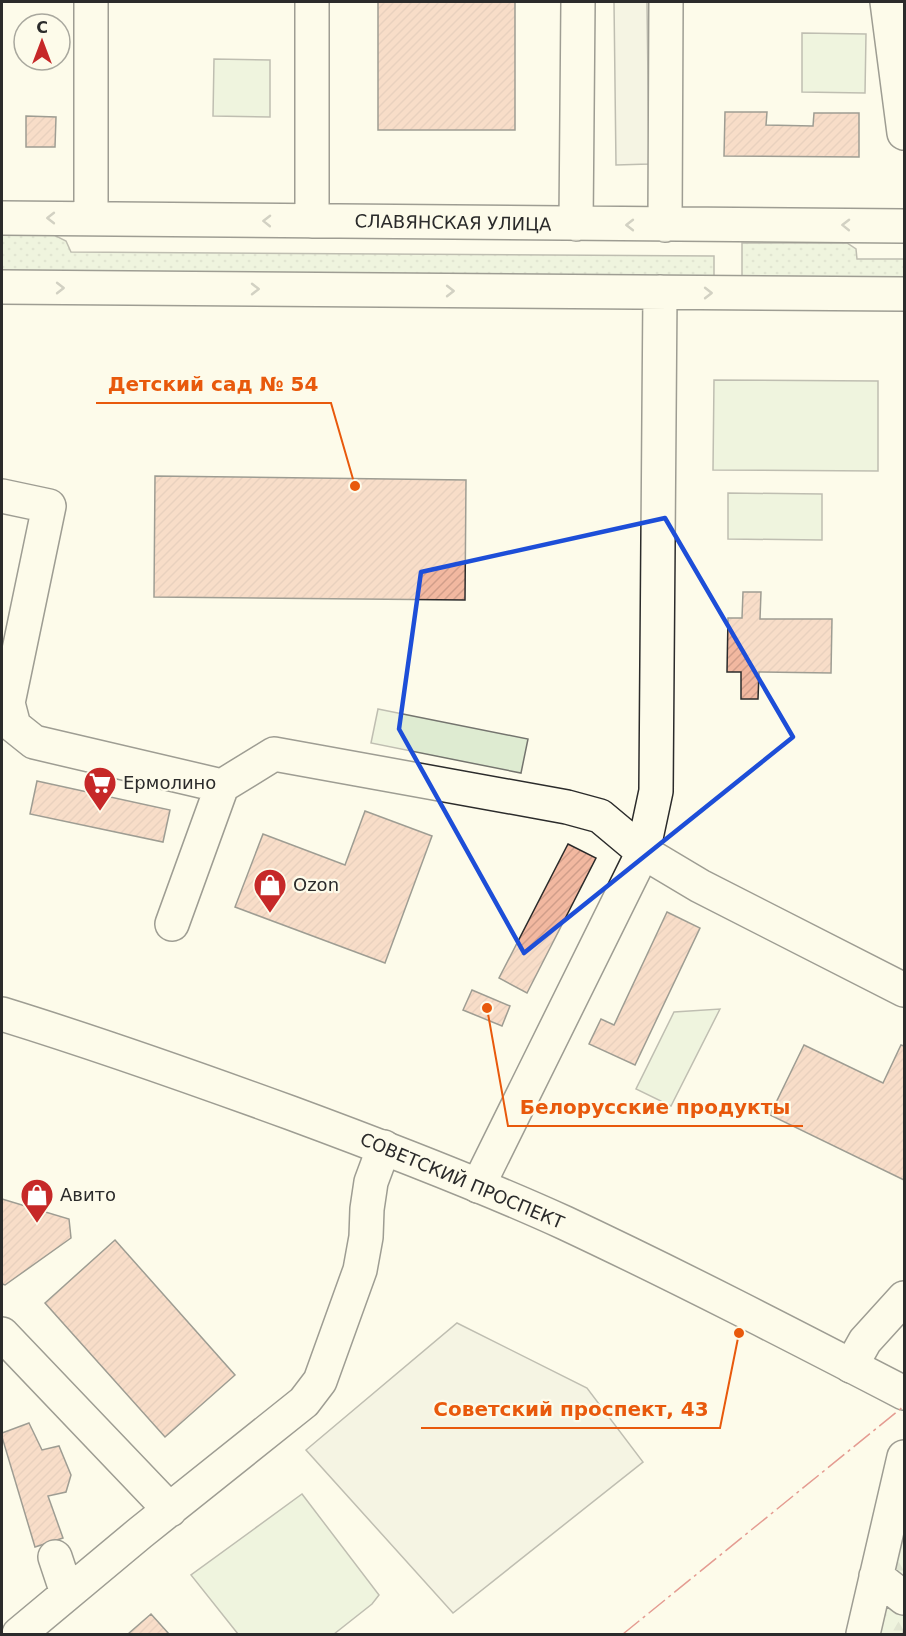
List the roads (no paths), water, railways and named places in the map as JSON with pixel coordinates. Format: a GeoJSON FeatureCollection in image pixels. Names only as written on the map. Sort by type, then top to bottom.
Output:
{"type":"FeatureCollection","features":[{"type":"Feature","properties":{"kind":"street"},"geometry":{"type":"LineString","coordinates":[[91,2],[91,218]]}},
{"type":"Feature","properties":{"kind":"street"},"geometry":{"type":"LineString","coordinates":[[312,2],[312,221]]}},
{"type":"Feature","properties":{"kind":"street"},"geometry":{"type":"LineString","coordinates":[[576,224],[578,2]]}},
{"type":"Feature","properties":{"kind":"street"},"geometry":{"type":"LineString","coordinates":[[665,225],[666,2]]}},
{"type":"Feature","properties":{"kind":"street"},"geometry":{"type":"LineString","coordinates":[[887,2],[904,133]]}},
{"type":"Feature","properties":{"kind":"street","name":"СЛАВЯНСКАЯ УЛИЦА"},"geometry":{"type":"LineString","coordinates":[[2,218],[904,226]]}},
{"type":"Feature","properties":{"kind":"street"},"geometry":{"type":"LineString","coordinates":[[2,287],[904,294]]}},
{"type":"Feature","properties":{"kind":"street"},"geometry":{"type":"LineString","coordinates":[[478,1186],[643,852],[656,791],[660,292]]}},
{"type":"Feature","properties":{"kind":"street"},"geometry":{"type":"LineString","coordinates":[[2,496],[49,506],[8,703],[14,726],[34,742],[222,786]]}},
{"type":"Feature","properties":{"kind":"street"},"geometry":{"type":"LineString","coordinates":[[172,924],[222,786],[274,754],[567,807],[600,816],[643,852],[744,909],[904,990]]}},
{"type":"Feature","properties":{"kind":"street","name":"СОВЕТСКИЙ ПРОСПЕКТ"},"geometry":{"type":"LineString","coordinates":[[2,1014],[190,1076],[384,1147],[478,1186],[564,1223],[763,1320],[904,1393]]}},
{"type":"Feature","properties":{"kind":"street"},"geometry":{"type":"LineString","coordinates":[[19,1635],[67,1593],[304,1402],[321,1381],[360,1270],[371,1182],[384,1147]]}},
{"type":"Feature","properties":{"kind":"street"},"geometry":{"type":"LineString","coordinates":[[851,1366],[865,1341],[904,1298]]}},
{"type":"Feature","properties":{"kind":"street"},"geometry":{"type":"LineString","coordinates":[[2,1334],[170,1510]]}},
{"type":"Feature","properties":{"kind":"street"},"geometry":{"type":"LineString","coordinates":[[863,1635],[904,1457]]}},
{"type":"Feature","properties":{"kind":"street"},"geometry":{"type":"LineString","coordinates":[[55,1557],[67,1593]]}},
{"type":"Feature","properties":{"kind":"street"},"geometry":{"type":"LineString","coordinates":[[876,1576],[904,1598]]}},
{"type":"Feature","properties":{"kind":"place","name":"Детский сад № 54"},"geometry":{"type":"Point","coordinates":[355,486]}},
{"type":"Feature","properties":{"kind":"place","name":"Ермолино"},"geometry":{"type":"Point","coordinates":[100,812]}},
{"type":"Feature","properties":{"kind":"place","name":"Ozon"},"geometry":{"type":"Point","coordinates":[270,914]}},
{"type":"Feature","properties":{"kind":"place","name":"Белорусские продукты"},"geometry":{"type":"Point","coordinates":[487,1008]}},
{"type":"Feature","properties":{"kind":"place","name":"Авито"},"geometry":{"type":"Point","coordinates":[37,1224]}},
{"type":"Feature","properties":{"kind":"place","name":"Советский проспект, 43"},"geometry":{"type":"Point","coordinates":[739,1333]}}]}
